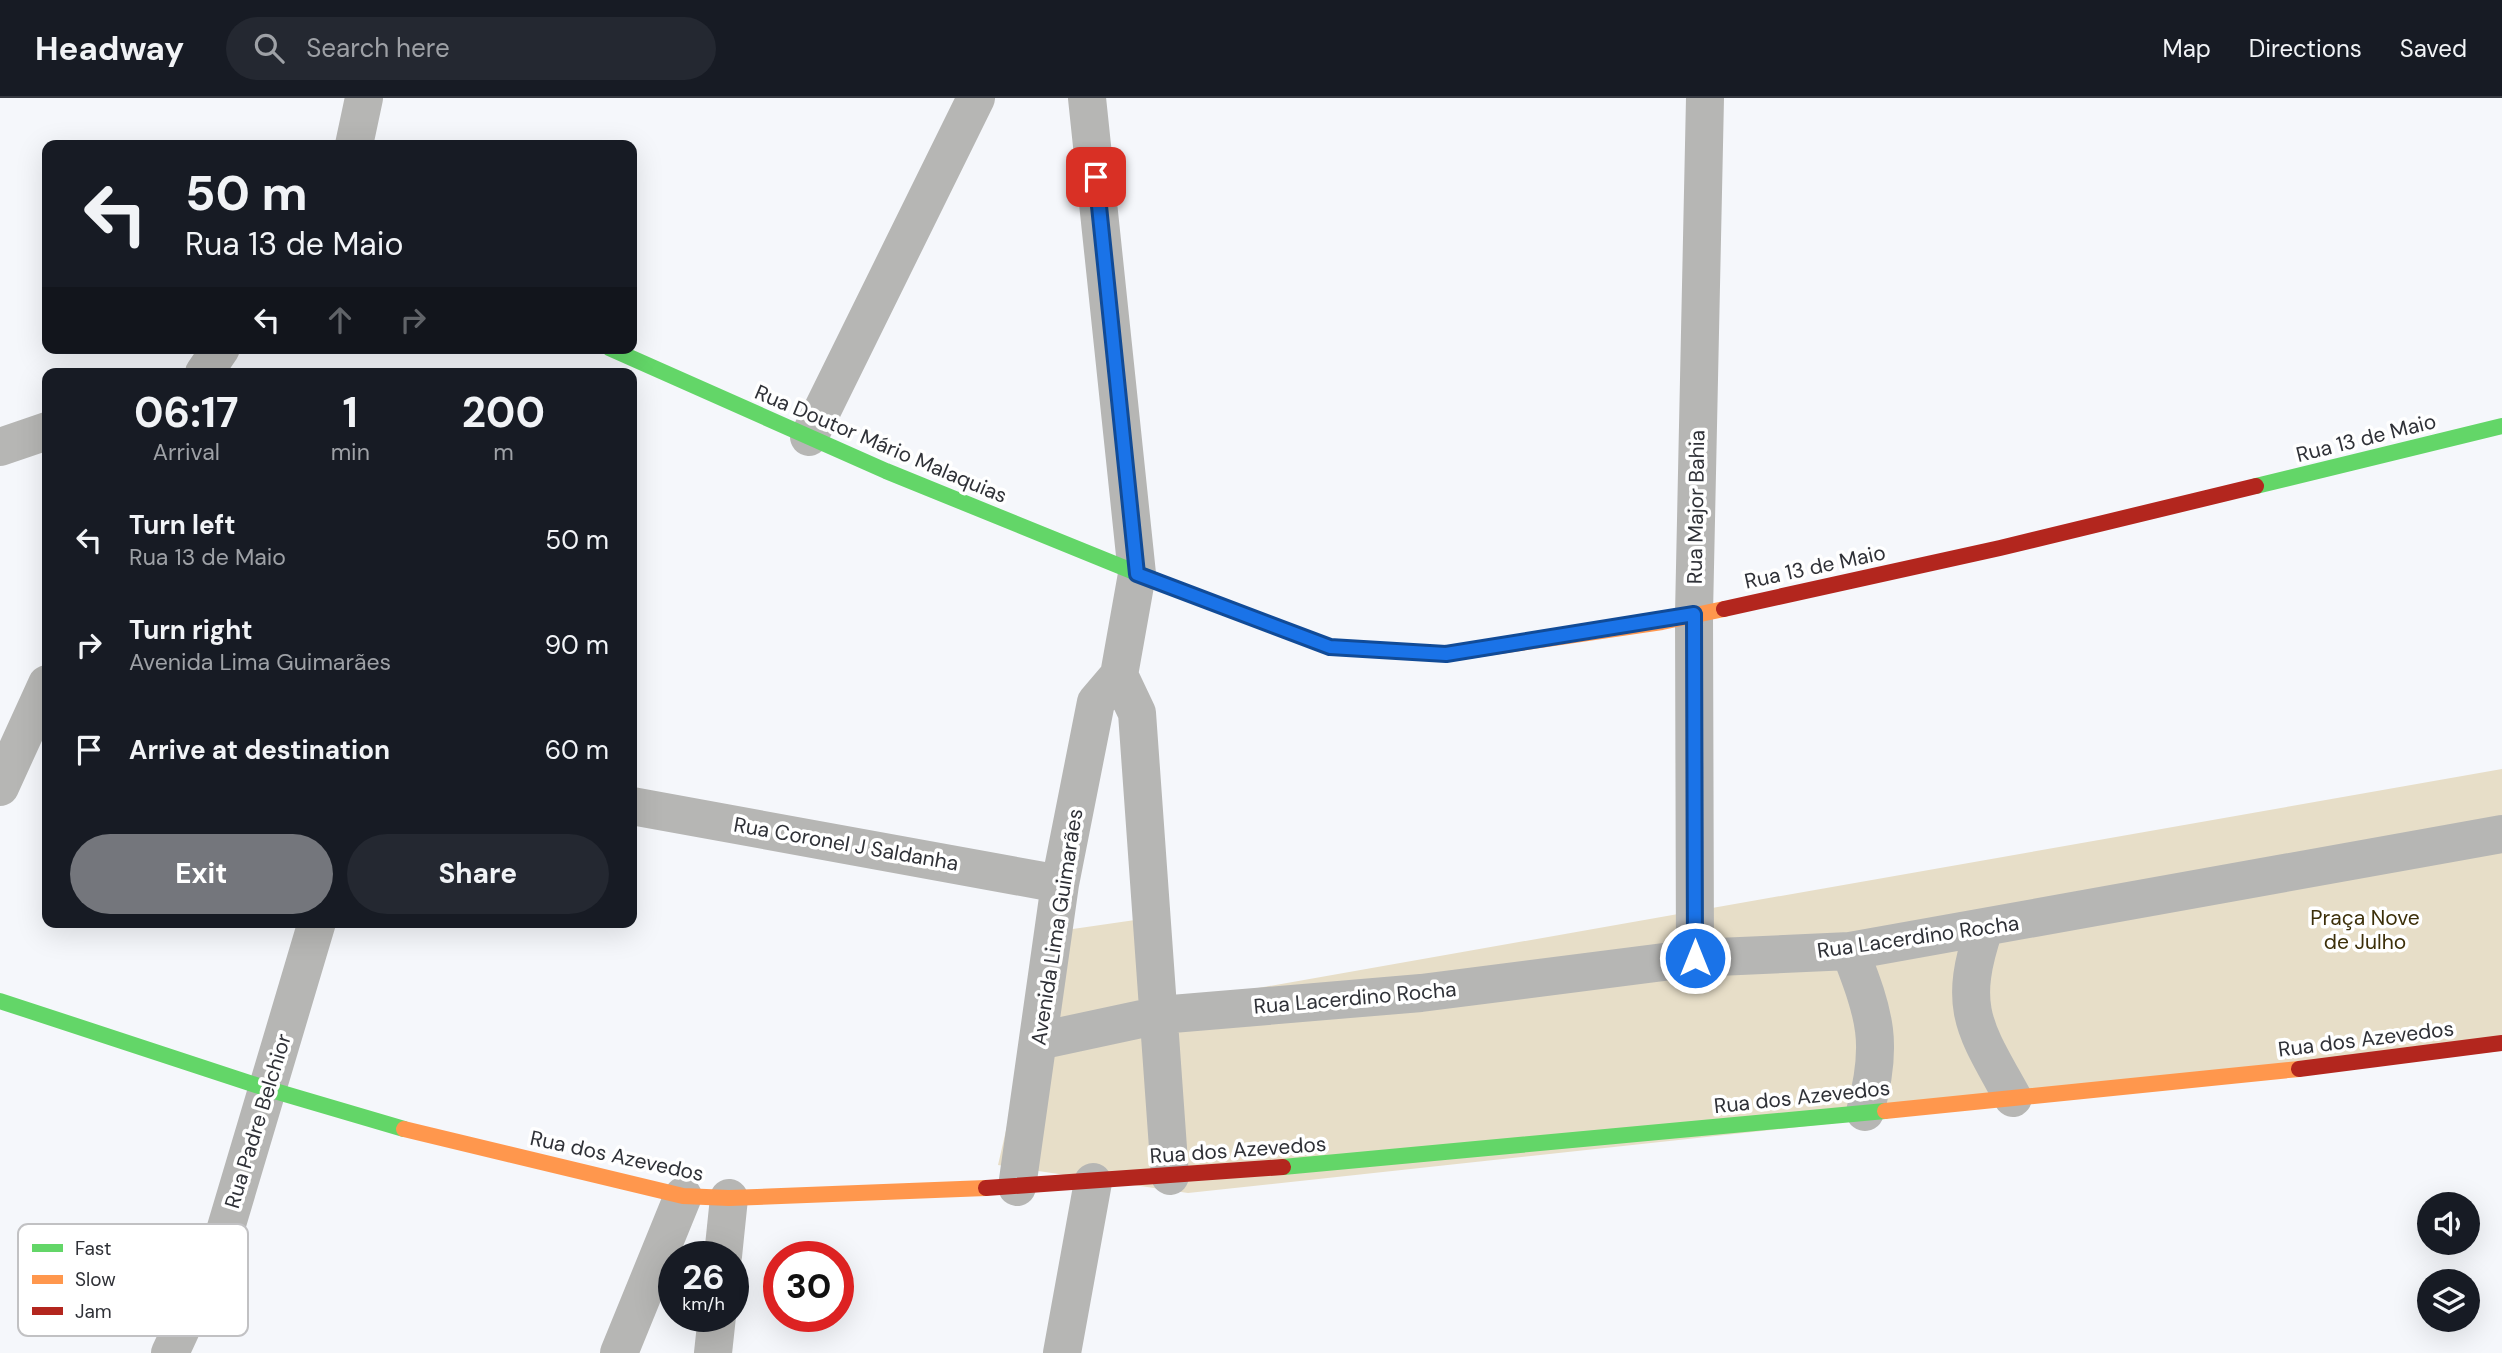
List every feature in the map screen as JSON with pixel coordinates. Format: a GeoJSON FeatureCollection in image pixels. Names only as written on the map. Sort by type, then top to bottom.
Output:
{"type":"FeatureCollection","features":[{"type":"Feature","properties":{"kind":"street"},"geometry":{"type":"LineString","coordinates":[[355,140],[364,98]]}},
{"type":"Feature","properties":{"kind":"street"},"geometry":{"type":"LineString","coordinates":[[809,438],[976,98]]}},
{"type":"Feature","properties":{"kind":"street"},"geometry":{"type":"LineString","coordinates":[[1087,98],[1137,574],[1119,675],[1138,713],[1170,1176]]}},
{"type":"Feature","properties":{"kind":"street","name":"Rua Major Bahia"},"geometry":{"type":"LineString","coordinates":[[1695,958],[1694,614],[1705,98]]}},
{"type":"Feature","properties":{"kind":"street","name":"Rua Doutor Mário Malaquias"},"geometry":{"type":"LineString","coordinates":[[622,354],[809,438],[1137,574]]}},
{"type":"Feature","properties":{"kind":"street","name":"Rua 13 de Maio"},"geometry":{"type":"LineString","coordinates":[[1137,574],[1330,647],[1446,654],[1694,614],[2000,548],[2502,426]]}},
{"type":"Feature","properties":{"kind":"street"},"geometry":{"type":"LineString","coordinates":[[0,447],[42,433]]}},
{"type":"Feature","properties":{"kind":"street","name":"Avenida Lima Guimarães"},"geometry":{"type":"LineString","coordinates":[[1017,1187],[1060,884],[1096,702],[1119,675]]}},
{"type":"Feature","properties":{"kind":"street"},"geometry":{"type":"LineString","coordinates":[[0,787],[42,695]]}},
{"type":"Feature","properties":{"kind":"street","name":"Rua Coronel J Saldanha"},"geometry":{"type":"LineString","coordinates":[[637,807],[1060,884]]}},
{"type":"Feature","properties":{"kind":"street","name":"Rua Lacerdino Rocha"},"geometry":{"type":"LineString","coordinates":[[1039,1041],[1160,1015],[1421,993],[1695,958],[1850,951],[2502,834]]}},
{"type":"Feature","properties":{"kind":"street","name":"Rua Padre Belchior"},"geometry":{"type":"LineString","coordinates":[[227,1224],[315,928]]}},
{"type":"Feature","properties":{"kind":"street"},"geometry":{"type":"LineString","coordinates":[[1984,929],[1972,965],[1973,1025],[2013,1098]]}},
{"type":"Feature","properties":{"kind":"street"},"geometry":{"type":"LineString","coordinates":[[1850,951],[1872,1008],[1877,1045],[1874,1079],[1865,1112]]}},
{"type":"Feature","properties":{"kind":"street","name":"Rua dos Azevedos"},"geometry":{"type":"LineString","coordinates":[[0,1001],[396,1128],[683,1196],[729,1198],[1017,1187],[1382,1160],[2240,1076],[2502,1043]]}},
{"type":"Feature","properties":{"kind":"street"},"geometry":{"type":"LineString","coordinates":[[1062,1353],[1093,1182]]}},
{"type":"Feature","properties":{"kind":"street"},"geometry":{"type":"LineString","coordinates":[[620,1353],[683,1196]]}},
{"type":"Feature","properties":{"kind":"street"},"geometry":{"type":"LineString","coordinates":[[725,1241],[729,1198]]}},
{"type":"Feature","properties":{"kind":"street"},"geometry":{"type":"LineString","coordinates":[[713,1353],[715,1332]]}},
{"type":"Feature","properties":{"kind":"street","name":"Rua Padre Belchior"},"geometry":{"type":"LineString","coordinates":[[170,1353],[178,1336]]}},
{"type":"Feature","properties":{"kind":"green space","name":"Praça Nove de Julho"},"geometry":{"type":"Polygon","coordinates":[[[2502,769],[2502,1051],[1188,1193],[998,1165],[1052,932],[1142,919],[1139,983],[1190,1000],[2502,769]]]}},
{"type":"Feature","properties":{"kind":"traffic: fast"},"geometry":{"type":"LineString","coordinates":[[623,354],[886,471],[1159,582]]}},
{"type":"Feature","properties":{"kind":"traffic: fast"},"geometry":{"type":"LineString","coordinates":[[2256,486],[2502,426]]}},
{"type":"Feature","properties":{"kind":"traffic: fast"},"geometry":{"type":"LineString","coordinates":[[0,1001],[268,1089],[404,1129]]}},
{"type":"Feature","properties":{"kind":"traffic: fast"},"geometry":{"type":"LineString","coordinates":[[1283,1167],[1885,1111]]}},
{"type":"Feature","properties":{"kind":"traffic: slow"},"geometry":{"type":"LineString","coordinates":[[1159,582],[1330,647],[1446,654],[1662,622],[1724,609]]}},
{"type":"Feature","properties":{"kind":"traffic: slow"},"geometry":{"type":"LineString","coordinates":[[1885,1111],[2299,1069]]}},
{"type":"Feature","properties":{"kind":"traffic: slow"},"geometry":{"type":"LineString","coordinates":[[404,1129],[683,1196],[729,1198],[986,1188]]}},
{"type":"Feature","properties":{"kind":"traffic: jam"},"geometry":{"type":"LineString","coordinates":[[1724,609],[2000,548],[2256,486]]}},
{"type":"Feature","properties":{"kind":"traffic: jam"},"geometry":{"type":"LineString","coordinates":[[2299,1069],[2502,1043]]}},
{"type":"Feature","properties":{"kind":"traffic: jam"},"geometry":{"type":"LineString","coordinates":[[986,1188],[1283,1167]]}},
{"type":"Feature","properties":{"kind":"route"},"geometry":{"type":"LineString","coordinates":[[1096,177],[1137,574],[1330,647],[1446,654],[1662,622],[1694,614],[1695,958]]}}]}
